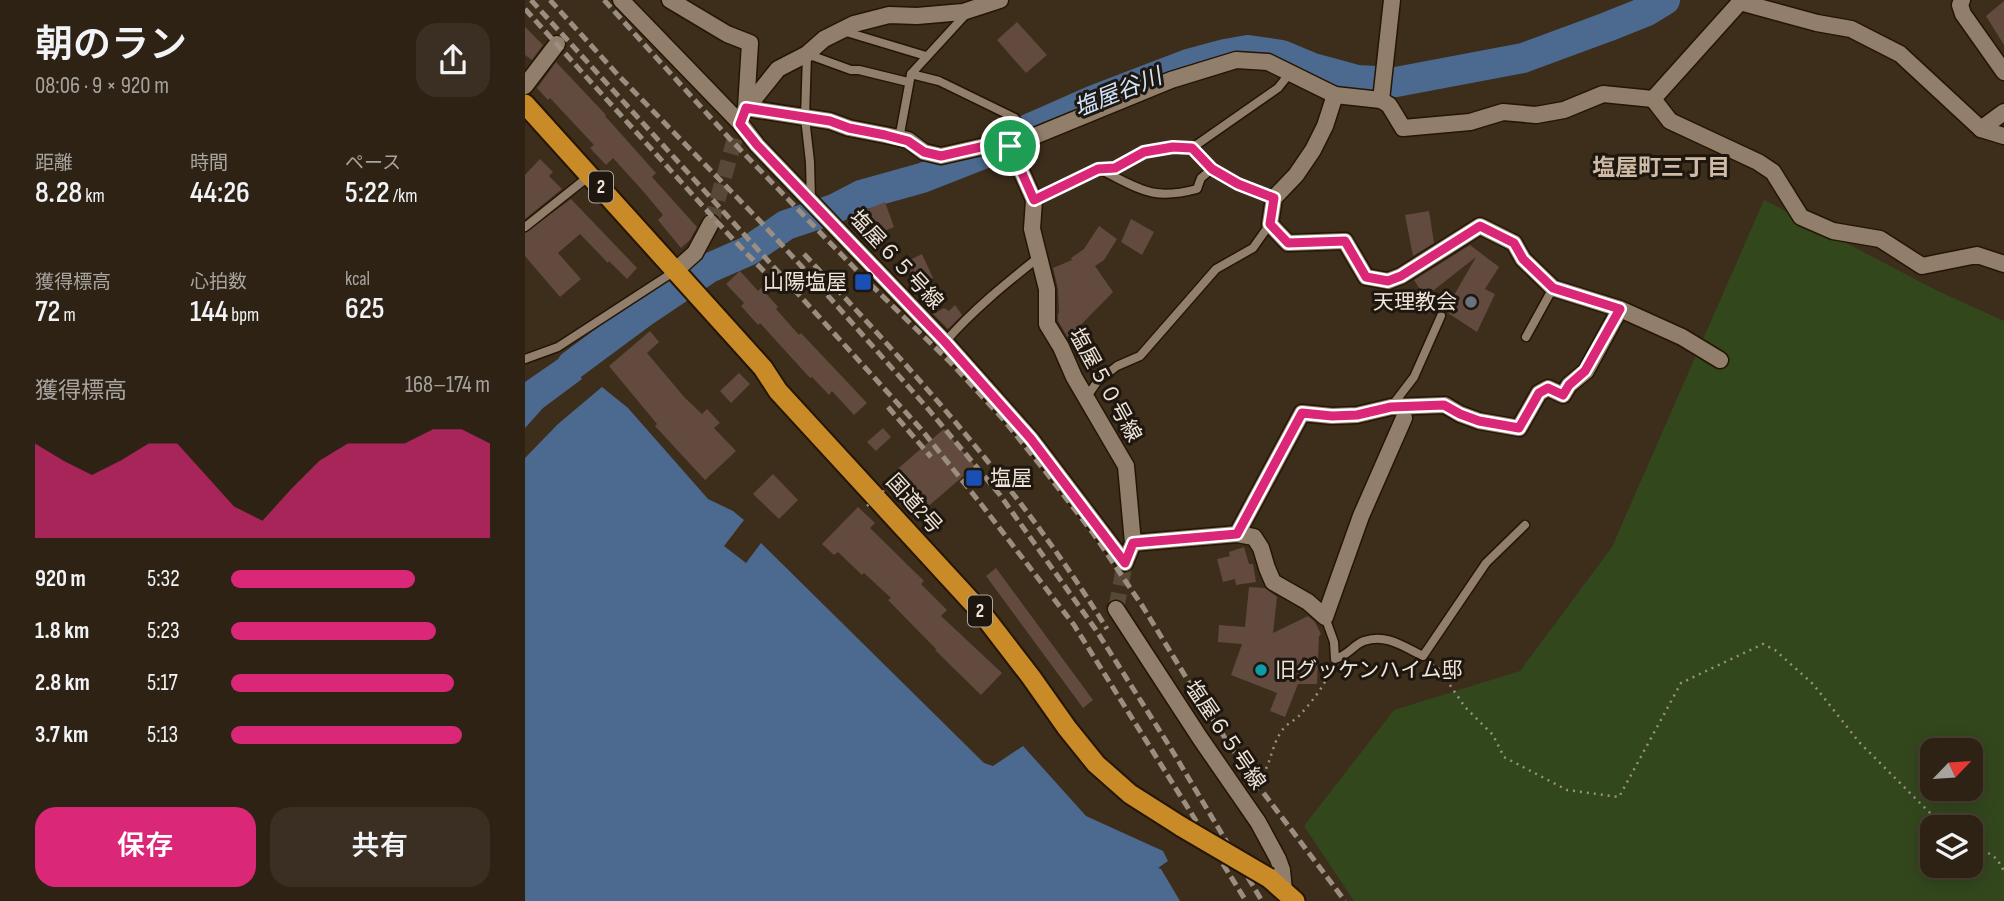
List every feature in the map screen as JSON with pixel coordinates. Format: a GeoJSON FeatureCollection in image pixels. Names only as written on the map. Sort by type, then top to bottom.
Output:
{"type":"FeatureCollection","features":[{"type":"Feature","properties":{"kind":"highway","name":"国道2号"},"geometry":{"type":"LineString","coordinates":[[525,104],[763,368],[779,391],[981,612],[1096,764],[1130,794],[1282,890]]}},
{"type":"Feature","properties":{"kind":"street","name":"塩屋６５号線"},"geometry":{"type":"LineString","coordinates":[[621,0],[741,121],[757,145],[945,342],[1031,439],[1125,563],[1133,543]]}},
{"type":"Feature","properties":{"kind":"street"},"geometry":{"type":"LineString","coordinates":[[670,0],[727,34],[750,43],[741,121]]}},
{"type":"Feature","properties":{"kind":"street"},"geometry":{"type":"LineString","coordinates":[[741,121],[778,69],[807,54],[824,39],[854,24],[890,15],[918,16],[963,12],[1000,0]]}},
{"type":"Feature","properties":{"kind":"street"},"geometry":{"type":"LineString","coordinates":[[1392,0],[1382,96],[1403,128],[1470,122],[1503,112],[1536,115],[1564,110],[1603,94],[1653,99],[1670,121],[1758,162],[1773,172],[1801,217],[1833,231],[1880,239],[1921,267],[1977,256],[2004,264]]}},
{"type":"Feature","properties":{"kind":"street"},"geometry":{"type":"LineString","coordinates":[[1962,0],[1960,5],[1963,14],[2004,72]]}},
{"type":"Feature","properties":{"kind":"street"},"geometry":{"type":"LineString","coordinates":[[1653,99],[1741,1],[1817,23],[1851,29],[1900,54],[1980,129],[2004,136]]}},
{"type":"Feature","properties":{"kind":"street"},"geometry":{"type":"LineString","coordinates":[[525,86],[557,44]]}},
{"type":"Feature","properties":{"kind":"street"},"geometry":{"type":"LineString","coordinates":[[741,121],[805,117],[830,121],[908,141],[924,152],[941,156],[1003,145],[1025,133],[1171,80],[1236,60],[1268,62],[1335,95],[1382,96]]}},
{"type":"Feature","properties":{"kind":"street"},"geometry":{"type":"LineString","coordinates":[[1335,95],[1325,126],[1313,150],[1274,198],[1270,224],[1288,243],[1345,241],[1366,277],[1388,281],[1401,276],[1480,226],[1514,243],[1523,259],[1553,288],[1620,309],[1682,337],[1720,360]]}},
{"type":"Feature","properties":{"kind":"street"},"geometry":{"type":"LineString","coordinates":[[1980,129],[2004,112]]}},
{"type":"Feature","properties":{"kind":"street","name":"塩屋５０号線"},"geometry":{"type":"LineString","coordinates":[[1003,145],[1034,200],[1032,229],[1047,289],[1047,324],[1126,466],[1133,543]]}},
{"type":"Feature","properties":{"kind":"street"},"geometry":{"type":"LineString","coordinates":[[677,274],[695,253],[711,223]]}},
{"type":"Feature","properties":{"kind":"street"},"geometry":{"type":"LineString","coordinates":[[1237,534],[1302,413],[1357,415],[1391,407],[1444,405],[1479,421],[1519,428],[1539,393],[1548,388],[1563,395],[1569,385],[1585,371],[1620,309]]}},
{"type":"Feature","properties":{"kind":"street"},"geometry":{"type":"LineString","coordinates":[[1133,543],[1237,534],[1254,537],[1261,548],[1273,582],[1308,601],[1325,617],[1361,516],[1404,418]]}},
{"type":"Feature","properties":{"kind":"street","name":"塩屋６５号線"},"geometry":{"type":"LineString","coordinates":[[1116,610],[1258,822],[1282,870],[1282,890]]}},
{"type":"Feature","properties":{"kind":"lane"},"geometry":{"type":"LineString","coordinates":[[898,139],[909,78],[926,56],[971,10]]}},
{"type":"Feature","properties":{"kind":"lane"},"geometry":{"type":"LineString","coordinates":[[840,31],[926,56]]}},
{"type":"Feature","properties":{"kind":"lane"},"geometry":{"type":"LineString","coordinates":[[811,202],[805,117],[807,54],[851,70],[939,81],[1015,118],[1025,133]]}},
{"type":"Feature","properties":{"kind":"lane"},"geometry":{"type":"LineString","coordinates":[[1034,200],[1098,169],[1115,168],[1144,152],[1173,147],[1192,148],[1278,88],[1290,72]]}},
{"type":"Feature","properties":{"kind":"lane"},"geometry":{"type":"LineString","coordinates":[[1192,148],[1212,169],[1238,184],[1274,198]]}},
{"type":"Feature","properties":{"kind":"lane"},"geometry":{"type":"LineString","coordinates":[[1098,169],[1133,187],[1154,193],[1176,194],[1197,189],[1202,178],[1212,169]]}},
{"type":"Feature","properties":{"kind":"lane"},"geometry":{"type":"LineString","coordinates":[[525,227],[590,175]]}},
{"type":"Feature","properties":{"kind":"lane"},"geometry":{"type":"LineString","coordinates":[[1086,398],[1097,382],[1117,366],[1140,356],[1216,269],[1253,248],[1270,224]]}},
{"type":"Feature","properties":{"kind":"lane"},"geometry":{"type":"LineString","coordinates":[[945,342],[993,293],[1039,257]]}},
{"type":"Feature","properties":{"kind":"lane"},"geometry":{"type":"LineString","coordinates":[[525,359],[558,347],[677,274]]}},
{"type":"Feature","properties":{"kind":"lane"},"geometry":{"type":"LineString","coordinates":[[1526,337],[1553,288]]}},
{"type":"Feature","properties":{"kind":"lane"},"geometry":{"type":"LineString","coordinates":[[1391,407],[1414,377],[1441,316]]}},
{"type":"Feature","properties":{"kind":"lane"},"geometry":{"type":"LineString","coordinates":[[1325,617],[1335,642],[1335,659],[1345,656],[1363,641],[1386,638],[1423,656],[1486,564],[1525,525]]}},
{"type":"Feature","properties":{"kind":"path"},"geometry":{"type":"LineString","coordinates":[[867,506],[896,480],[915,501],[913,504]]}},
{"type":"Feature","properties":{"kind":"path"},"geometry":{"type":"LineString","coordinates":[[1423,656],[1439,669],[1465,707],[1493,735],[1504,757],[1567,790],[1619,797],[1681,683],[1763,644],[1775,650],[1813,684],[1859,741],[1932,815]]}},
{"type":"Feature","properties":{"kind":"path"},"geometry":{"type":"LineString","coordinates":[[1239,795],[1262,778],[1280,733],[1327,680],[1335,659]]}},
{"type":"Feature","properties":{"kind":"path"},"geometry":{"type":"LineString","coordinates":[[1983,849],[1997,859],[2004,871]]}},
{"type":"Feature","properties":{"kind":"green space"},"geometry":{"type":"Polygon","coordinates":[[[1764,200],[1938,291],[2004,321],[2004,901],[1354,901],[1304,826],[1394,710],[1520,671],[1612,547],[1764,200]]]}},
{"type":"Feature","properties":{"kind":"water"},"geometry":{"type":"Polygon","coordinates":[[[564,355],[582,379],[543,408],[525,428],[525,382],[564,355]]]}},
{"type":"Feature","properties":{"kind":"water"},"geometry":{"type":"Polygon","coordinates":[[[602,387],[628,408],[708,499],[733,511],[744,520],[724,546],[746,563],[761,543],[984,763],[993,766],[1023,746],[1086,816],[1163,851],[1168,861],[1158,868],[1180,901],[525,901],[525,458],[558,424],[602,387]]]}},
{"type":"Feature","properties":{"kind":"building"},"geometry":{"type":"Polygon","coordinates":[[[2004,1],[2004,45],[1986,16],[2004,1]]]}},
{"type":"Feature","properties":{"kind":"building"},"geometry":{"type":"Polygon","coordinates":[[[1017,22],[1047,55],[1026,73],[997,40],[1017,22]]]}},
{"type":"Feature","properties":{"kind":"building"},"geometry":{"type":"Polygon","coordinates":[[[525,27],[543,45],[532,60],[525,55],[525,27]]]}},
{"type":"Feature","properties":{"kind":"building"},"geometry":{"type":"Polygon","coordinates":[[[556,62],[656,173],[652,177],[697,227],[690,240],[681,248],[658,220],[663,215],[643,191],[613,158],[606,165],[590,148],[594,145],[550,98],[548,100],[537,88],[556,62]]]}},
{"type":"Feature","properties":{"kind":"building"},"geometry":{"type":"Polygon","coordinates":[[[540,159],[553,172],[549,176],[562,189],[525,219],[525,175],[540,159]]]}},
{"type":"Feature","properties":{"kind":"building"},"geometry":{"type":"Polygon","coordinates":[[[571,199],[637,268],[627,279],[580,234],[558,253],[581,279],[560,297],[525,256],[525,233],[571,199]]]}},
{"type":"Feature","properties":{"kind":"building"},"geometry":{"type":"Polygon","coordinates":[[[885,202],[894,227],[863,240],[854,215],[885,202]]]}},
{"type":"Feature","properties":{"kind":"building"},"geometry":{"type":"Polygon","coordinates":[[[1429,211],[1434,243],[1413,256],[1405,215],[1429,211]]]}},
{"type":"Feature","properties":{"kind":"building"},"geometry":{"type":"Polygon","coordinates":[[[1131,219],[1154,232],[1142,255],[1121,242],[1131,219]]]}},
{"type":"Feature","properties":{"kind":"building"},"geometry":{"type":"Polygon","coordinates":[[[1099,226],[1117,239],[1104,260],[1095,266],[1113,292],[1068,338],[1058,321],[1058,289],[1053,268],[1072,260],[1071,258],[1084,249],[1099,226]]]}},
{"type":"Feature","properties":{"kind":"building"},"geometry":{"type":"Polygon","coordinates":[[[1470,245],[1499,267],[1485,289],[1495,294],[1477,332],[1445,311],[1476,257],[1425,297],[1414,280],[1470,245]]]}},
{"type":"Feature","properties":{"kind":"building"},"geometry":{"type":"Polygon","coordinates":[[[922,254],[933,278],[914,287],[904,263],[922,254]]]}},
{"type":"Feature","properties":{"kind":"building"},"geometry":{"type":"Polygon","coordinates":[[[740,271],[758,291],[761,288],[799,335],[801,333],[867,403],[854,415],[832,391],[829,395],[810,378],[741,306],[744,303],[726,284],[740,271]]]}},
{"type":"Feature","properties":{"kind":"building"},"geometry":{"type":"Polygon","coordinates":[[[955,305],[962,315],[948,329],[933,314],[944,308],[949,311],[955,305]]]}},
{"type":"Feature","properties":{"kind":"building"},"geometry":{"type":"Polygon","coordinates":[[[650,331],[659,342],[647,353],[685,398],[702,414],[707,409],[720,423],[714,428],[736,451],[705,480],[655,426],[657,424],[609,366],[650,331]]]}},
{"type":"Feature","properties":{"kind":"building"},"geometry":{"type":"Polygon","coordinates":[[[739,373],[750,384],[731,403],[720,391],[739,373]]]}},
{"type":"Feature","properties":{"kind":"building"},"geometry":{"type":"Polygon","coordinates":[[[883,428],[891,437],[876,451],[867,442],[883,428]]]}},
{"type":"Feature","properties":{"kind":"building"},"geometry":{"type":"Polygon","coordinates":[[[944,429],[975,466],[925,509],[894,472],[944,429]]]}},
{"type":"Feature","properties":{"kind":"building"},"geometry":{"type":"Polygon","coordinates":[[[773,474],[798,500],[779,519],[753,494],[773,474]]]}},
{"type":"Feature","properties":{"kind":"building"},"geometry":{"type":"Polygon","coordinates":[[[858,507],[875,523],[870,528],[924,581],[921,584],[947,610],[941,616],[1002,673],[981,695],[888,600],[891,598],[838,552],[834,555],[822,544],[858,507]]]}},
{"type":"Feature","properties":{"kind":"building"},"geometry":{"type":"Polygon","coordinates":[[[1244,547],[1249,564],[1253,564],[1256,582],[1236,585],[1235,579],[1223,582],[1217,559],[1230,556],[1229,552],[1244,547]]]}},
{"type":"Feature","properties":{"kind":"building"},"geometry":{"type":"Polygon","coordinates":[[[996,568],[1093,700],[1083,708],[986,576],[996,568]]]}},
{"type":"Feature","properties":{"kind":"building"},"geometry":{"type":"Polygon","coordinates":[[[1249,587],[1265,588],[1277,597],[1273,633],[1308,616],[1315,622],[1321,634],[1317,684],[1298,684],[1285,717],[1270,711],[1277,693],[1231,675],[1242,644],[1218,642],[1219,625],[1245,627],[1249,587]]]}},
{"type":"Feature","properties":{"kind":"waterway","name":"塩屋谷川"},"geometry":{"type":"LineString","coordinates":[[572,365],[709,268],[748,251],[786,225],[834,209],[861,195],[922,178],[983,154],[1010,137],[1094,100],[1188,64],[1248,50],[1282,55],[1313,68],[1357,80],[1396,82],[1523,58],[1647,11],[1665,0]]}},
{"type":"Feature","properties":{"kind":"tunnel"},"geometry":{"type":"LineString","coordinates":[[711,223],[737,131]]}},
{"type":"Feature","properties":{"kind":"tunnel"},"geometry":{"type":"LineString","coordinates":[[1116,609],[1125,563]]}},
{"type":"Feature","properties":{"kind":"railway"},"geometry":{"type":"LineString","coordinates":[[531,0],[921,429],[981,504],[1074,625],[1246,901]]}},
{"type":"Feature","properties":{"kind":"railway"},"geometry":{"type":"LineString","coordinates":[[550,0],[815,281],[1000,495],[1096,630],[1262,901]]}},
{"type":"Feature","properties":{"kind":"railway"},"geometry":{"type":"LineString","coordinates":[[604,0],[730,139],[1003,419],[1093,533],[1244,767],[1345,901]]}},
{"type":"Feature","properties":{"kind":"railway"},"geometry":{"type":"LineString","coordinates":[[525,9],[782,290]]}},
{"type":"Feature","properties":{"kind":"railway"},"geometry":{"type":"LineString","coordinates":[[804,254],[926,388],[1003,481],[1040,529],[1107,629]]}},
{"type":"Feature","properties":{"kind":"railway"},"geometry":{"type":"LineString","coordinates":[[888,407],[931,457]]}},
{"type":"Feature","properties":{"kind":"place","name":"山陽塩屋"},"geometry":{"type":"Point","coordinates":[863,282]}},
{"type":"Feature","properties":{"kind":"place","name":"天理教会"},"geometry":{"type":"Point","coordinates":[1471,302]}},
{"type":"Feature","properties":{"kind":"place","name":"塩屋"},"geometry":{"type":"Point","coordinates":[974,478]}},
{"type":"Feature","properties":{"kind":"place","name":"旧グッケンハイム邸"},"geometry":{"type":"Point","coordinates":[1261,670]}},
{"type":"Feature","properties":{"kind":"district","name":"塩屋町三丁目"},"geometry":{"type":"Point","coordinates":[1661,168]}},
{"type":"Feature","properties":{"kind":"route"},"geometry":{"type":"LineString","coordinates":[[746,108],[830,121],[908,141],[924,152],[941,156],[994,144],[1010,146],[1034,200],[1098,169],[1115,168],[1144,152],[1173,147],[1192,148],[1212,169],[1238,184],[1274,198],[1270,224],[1288,243],[1345,241],[1366,277],[1388,281],[1401,276],[1480,226],[1514,243],[1523,259],[1553,288],[1620,309],[1585,371],[1569,385],[1563,395],[1548,388],[1539,393],[1519,428],[1479,421],[1444,405],[1391,407],[1357,415],[1302,413],[1237,534],[1133,543],[1125,563],[1031,439],[945,342],[740,124],[746,108]]}}]}
